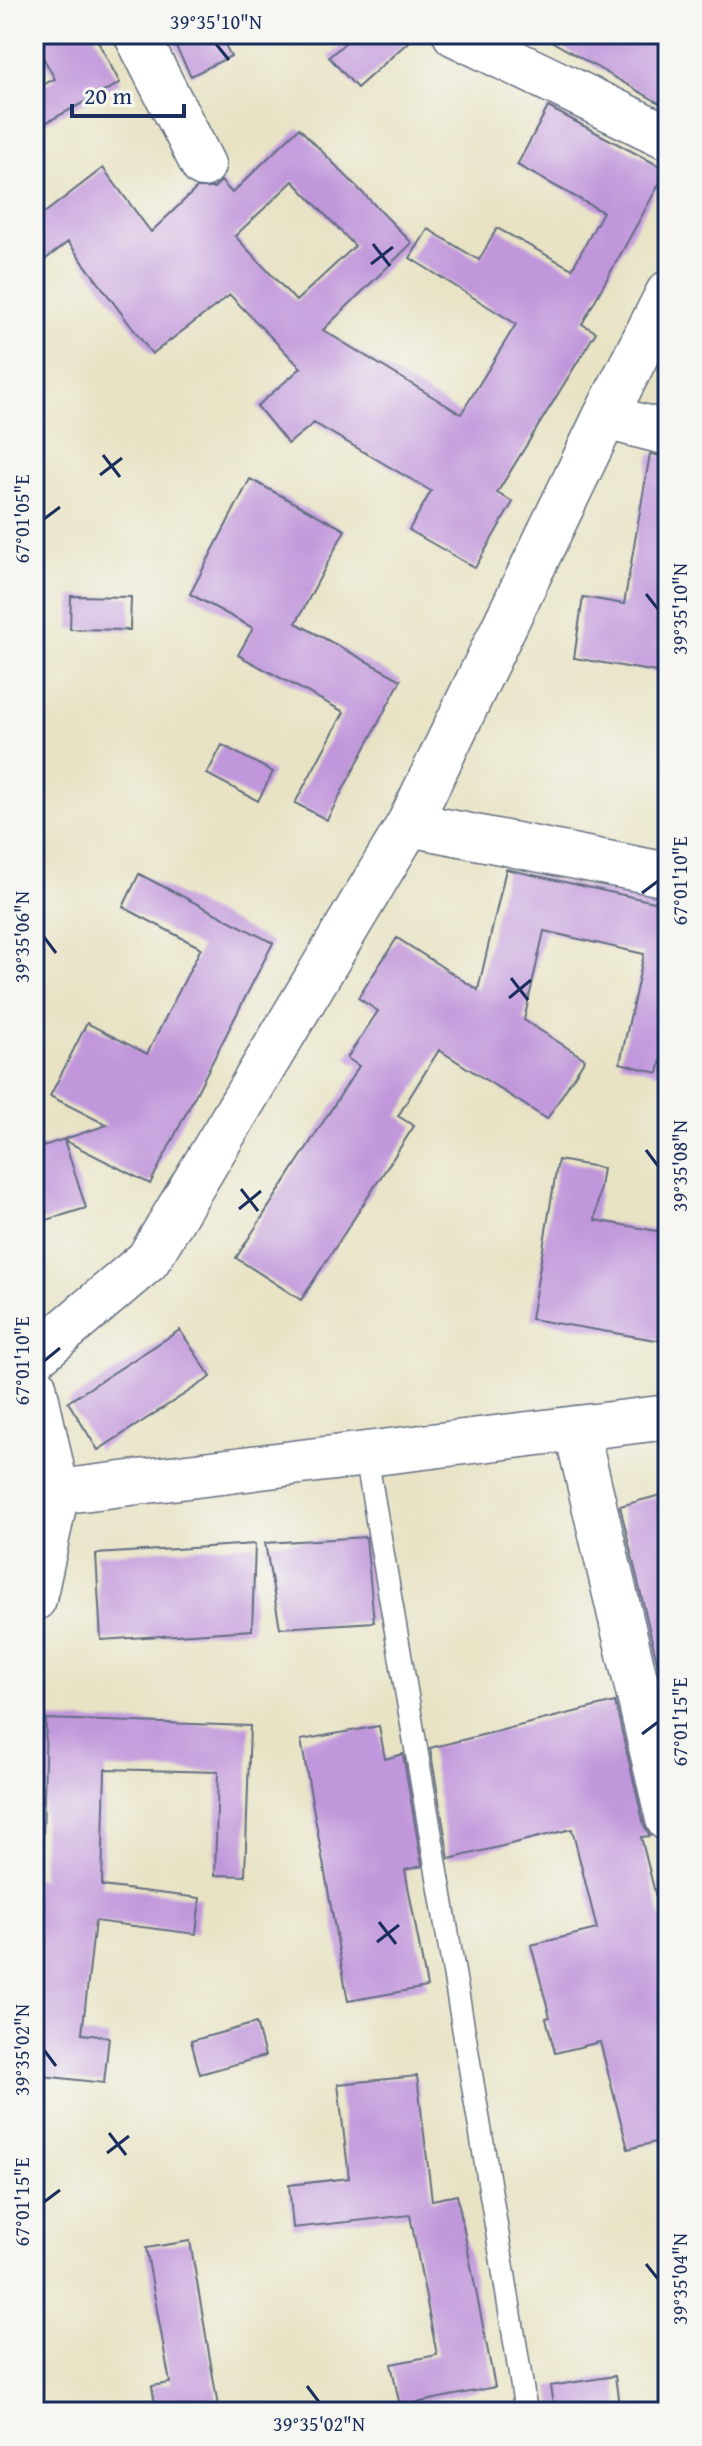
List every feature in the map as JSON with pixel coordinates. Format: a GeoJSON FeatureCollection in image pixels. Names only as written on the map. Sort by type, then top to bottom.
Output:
{"type":"FeatureCollection","features":[{"type":"Feature","properties":{"kind":"street"},"geometry":{"type":"LineString","coordinates":[[136,34],[203,165]]}},
{"type":"Feature","properties":{"kind":"street"},"geometry":{"type":"LineString","coordinates":[[455,34],[668,137]]}},
{"type":"Feature","properties":{"kind":"street"},"geometry":{"type":"LineString","coordinates":[[34,1357],[148,1260],[409,824],[668,293]]}},
{"type":"Feature","properties":{"kind":"street"},"geometry":{"type":"LineString","coordinates":[[605,417],[668,433]]}},
{"type":"Feature","properties":{"kind":"street"},"geometry":{"type":"LineString","coordinates":[[409,824],[668,875]]}},
{"type":"Feature","properties":{"kind":"street"},"geometry":{"type":"LineString","coordinates":[[34,1386],[57,1492],[34,1599]]}},
{"type":"Feature","properties":{"kind":"street"},"geometry":{"type":"LineString","coordinates":[[57,1492],[668,1417]]}},
{"type":"Feature","properties":{"kind":"street"},"geometry":{"type":"LineString","coordinates":[[576,1428],[668,1819]]}},
{"type":"Feature","properties":{"kind":"lane"},"geometry":{"type":"LineString","coordinates":[[366,1455],[455,1984],[476,2089],[526,2412]]}},
{"type":"Feature","properties":{"kind":"building"},"geometry":{"type":"Polygon","coordinates":[[[34,34],[94,34],[120,83],[34,129],[34,89],[55,79],[34,41],[34,34]]]}},
{"type":"Feature","properties":{"kind":"building"},"geometry":{"type":"Polygon","coordinates":[[[169,34],[219,34],[231,56],[191,76],[169,34]]]}},
{"type":"Feature","properties":{"kind":"building"},"geometry":{"type":"Polygon","coordinates":[[[355,34],[417,34],[357,88],[329,57],[355,34]]]}},
{"type":"Feature","properties":{"kind":"building"},"geometry":{"type":"Polygon","coordinates":[[[539,34],[668,34],[668,108],[539,34]]]}},
{"type":"Feature","properties":{"kind":"building"},"geometry":{"type":"Polygon","coordinates":[[[548,107],[667,170],[582,324],[596,332],[497,493],[513,502],[475,568],[409,530],[431,491],[314,423],[288,444],[257,406],[301,368],[230,295],[152,354],[68,242],[34,268],[34,221],[103,168],[151,232],[197,188],[214,188],[221,181],[232,193],[299,128],[412,243],[323,330],[461,414],[516,324],[410,258],[428,229],[479,260],[497,228],[572,269],[603,212],[517,165],[548,107]],[[293,181],[235,236],[296,301],[355,246],[293,181]]]}},
{"type":"Feature","properties":{"kind":"building"},"geometry":{"type":"Polygon","coordinates":[[[650,454],[668,457],[668,674],[574,658],[583,597],[624,604],[650,454]]]}},
{"type":"Feature","properties":{"kind":"building"},"geometry":{"type":"Polygon","coordinates":[[[250,479],[345,530],[296,623],[401,680],[327,820],[295,803],[344,712],[238,655],[253,628],[190,594],[250,479]]]}},
{"type":"Feature","properties":{"kind":"building"},"geometry":{"type":"Polygon","coordinates":[[[71,596],[131,597],[130,630],[70,629],[71,596]]]}},
{"type":"Feature","properties":{"kind":"building"},"geometry":{"type":"Polygon","coordinates":[[[222,745],[273,772],[258,801],[207,774],[222,745]]]}},
{"type":"Feature","properties":{"kind":"building"},"geometry":{"type":"Polygon","coordinates":[[[506,869],[668,905],[668,1032],[658,1073],[620,1063],[644,954],[544,931],[524,1020],[585,1059],[547,1119],[439,1050],[398,1116],[414,1126],[301,1300],[236,1258],[359,1066],[347,1058],[378,1011],[358,998],[397,938],[478,990],[506,869]]]}},
{"type":"Feature","properties":{"kind":"building"},"geometry":{"type":"Polygon","coordinates":[[[139,874],[273,943],[150,1184],[64,1140],[86,1208],[34,1224],[34,1149],[107,1125],[50,1096],[87,1023],[147,1054],[201,948],[123,907],[139,874]]]}},
{"type":"Feature","properties":{"kind":"building"},"geometry":{"type":"Polygon","coordinates":[[[558,1160],[603,1168],[595,1220],[668,1233],[668,1342],[531,1319],[558,1160]]]}},
{"type":"Feature","properties":{"kind":"building"},"geometry":{"type":"Polygon","coordinates":[[[180,1330],[211,1377],[98,1450],[68,1402],[180,1330]]]}},
{"type":"Feature","properties":{"kind":"building"},"geometry":{"type":"Polygon","coordinates":[[[668,1493],[668,1686],[663,1687],[620,1506],[668,1493]]]}},
{"type":"Feature","properties":{"kind":"building"},"geometry":{"type":"Polygon","coordinates":[[[366,1537],[374,1622],[280,1628],[265,1543],[366,1537]]]}},
{"type":"Feature","properties":{"kind":"building"},"geometry":{"type":"Polygon","coordinates":[[[255,1544],[252,1630],[101,1640],[96,1554],[255,1544]]]}},
{"type":"Feature","properties":{"kind":"building"},"geometry":{"type":"Polygon","coordinates":[[[615,1702],[644,1825],[650,1836],[641,1837],[668,1945],[668,2139],[628,2149],[600,2042],[555,2053],[546,2018],[550,2017],[531,1945],[597,1929],[572,1829],[449,1859],[430,1748],[615,1702]]]}},
{"type":"Feature","properties":{"kind":"building"},"geometry":{"type":"Polygon","coordinates":[[[46,1719],[250,1726],[245,1876],[215,1875],[218,1772],[105,1769],[102,1886],[200,1898],[196,1934],[95,1921],[82,2034],[109,2037],[104,2083],[34,2075],[34,1878],[42,1879],[46,1719]]]}},
{"type":"Feature","properties":{"kind":"building"},"geometry":{"type":"Polygon","coordinates":[[[379,1726],[385,1759],[403,1754],[422,1866],[405,1870],[427,1987],[348,2001],[301,1740],[379,1726]]]}},
{"type":"Feature","properties":{"kind":"building"},"geometry":{"type":"Polygon","coordinates":[[[256,2023],[265,2056],[200,2074],[191,2041],[256,2023]]]}},
{"type":"Feature","properties":{"kind":"building"},"geometry":{"type":"Polygon","coordinates":[[[417,2076],[432,2200],[457,2195],[495,2387],[400,2406],[391,2364],[437,2355],[410,2215],[293,2228],[289,2185],[349,2178],[338,2084],[417,2076]]]}},
{"type":"Feature","properties":{"kind":"building"},"geometry":{"type":"Polygon","coordinates":[[[190,2241],[219,2412],[156,2412],[152,2386],[170,2383],[146,2248],[190,2241]]]}},
{"type":"Feature","properties":{"kind":"building"},"geometry":{"type":"Polygon","coordinates":[[[615,2376],[620,2412],[554,2412],[550,2386],[615,2376]]]}}]}
